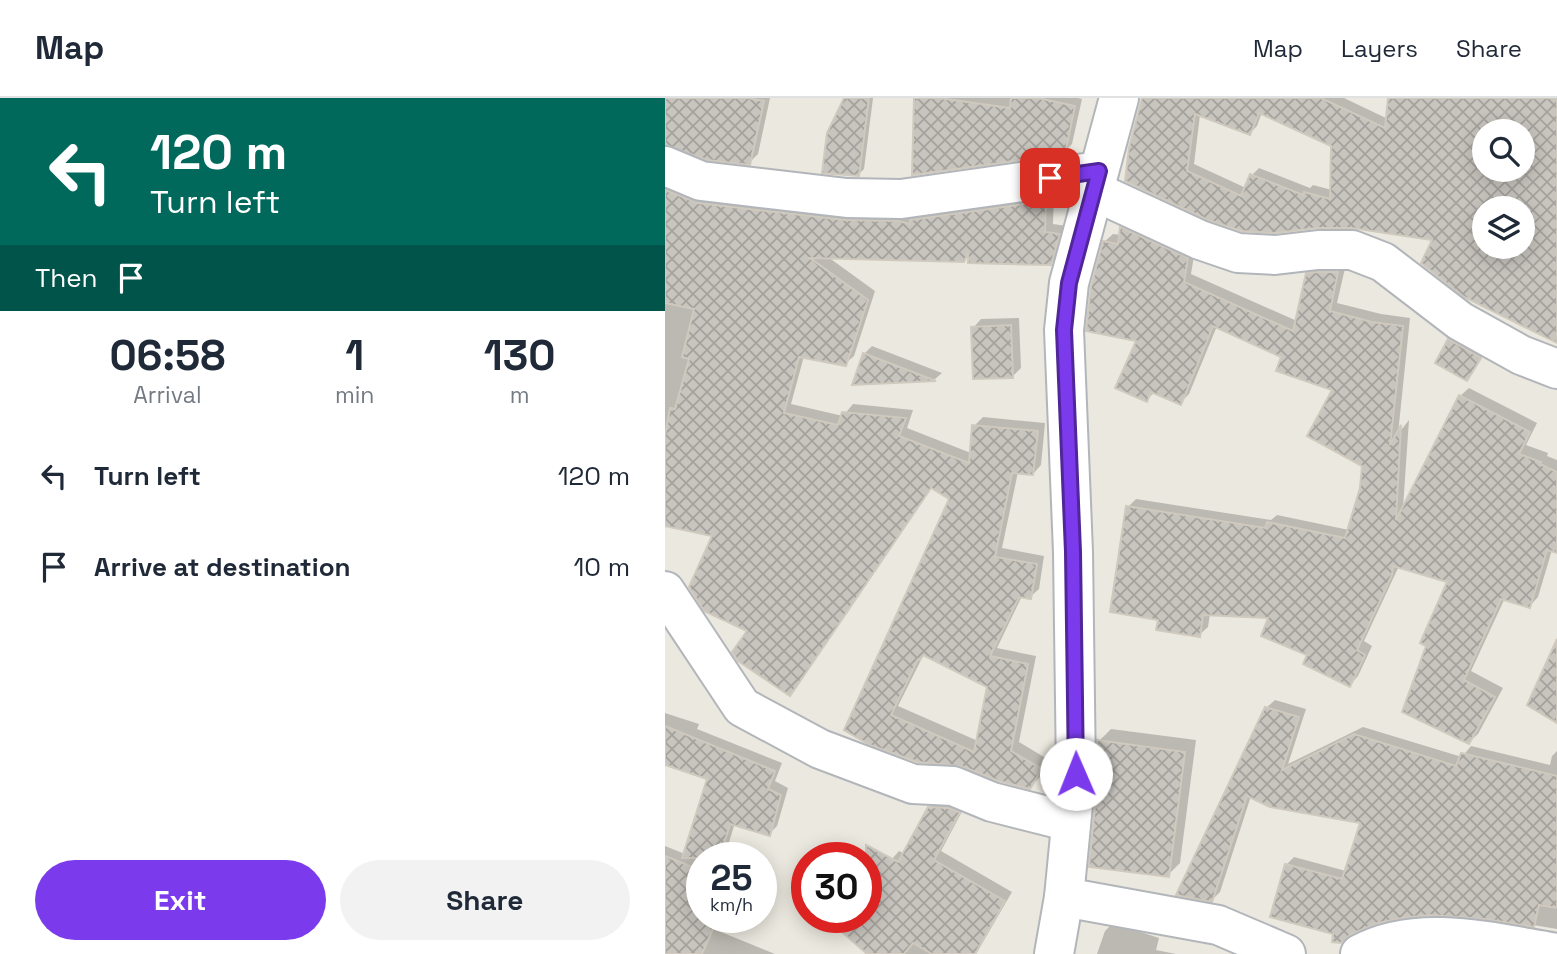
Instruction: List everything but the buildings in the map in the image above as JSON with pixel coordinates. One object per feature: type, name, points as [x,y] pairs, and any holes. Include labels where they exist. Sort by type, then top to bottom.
[{"type":"street","points":[[1054,954],[1064,897],[1076,774],[1074,622],[1064,330],[1069,283],[1119,98]]},
{"type":"street","points":[[665,166],[701,181],[847,198],[901,199],[1096,181],[1200,240],[1238,253],[1275,255],[1318,250],[1352,250],[1383,262],[1460,321],[1521,355],[1557,369]]},
{"type":"street","points":[[665,591],[742,707],[820,749],[913,784],[953,786],[992,802],[1071,822]]},
{"type":"street","points":[[1064,897],[1218,925],[1275,952]]},
{"type":"street","points":[[1360,954],[1374,946],[1419,937],[1467,939],[1557,953]]},
{"type":"route","points":[[1050,178],[1099,171],[1069,283],[1064,330],[1073,552],[1076,774]]}]
